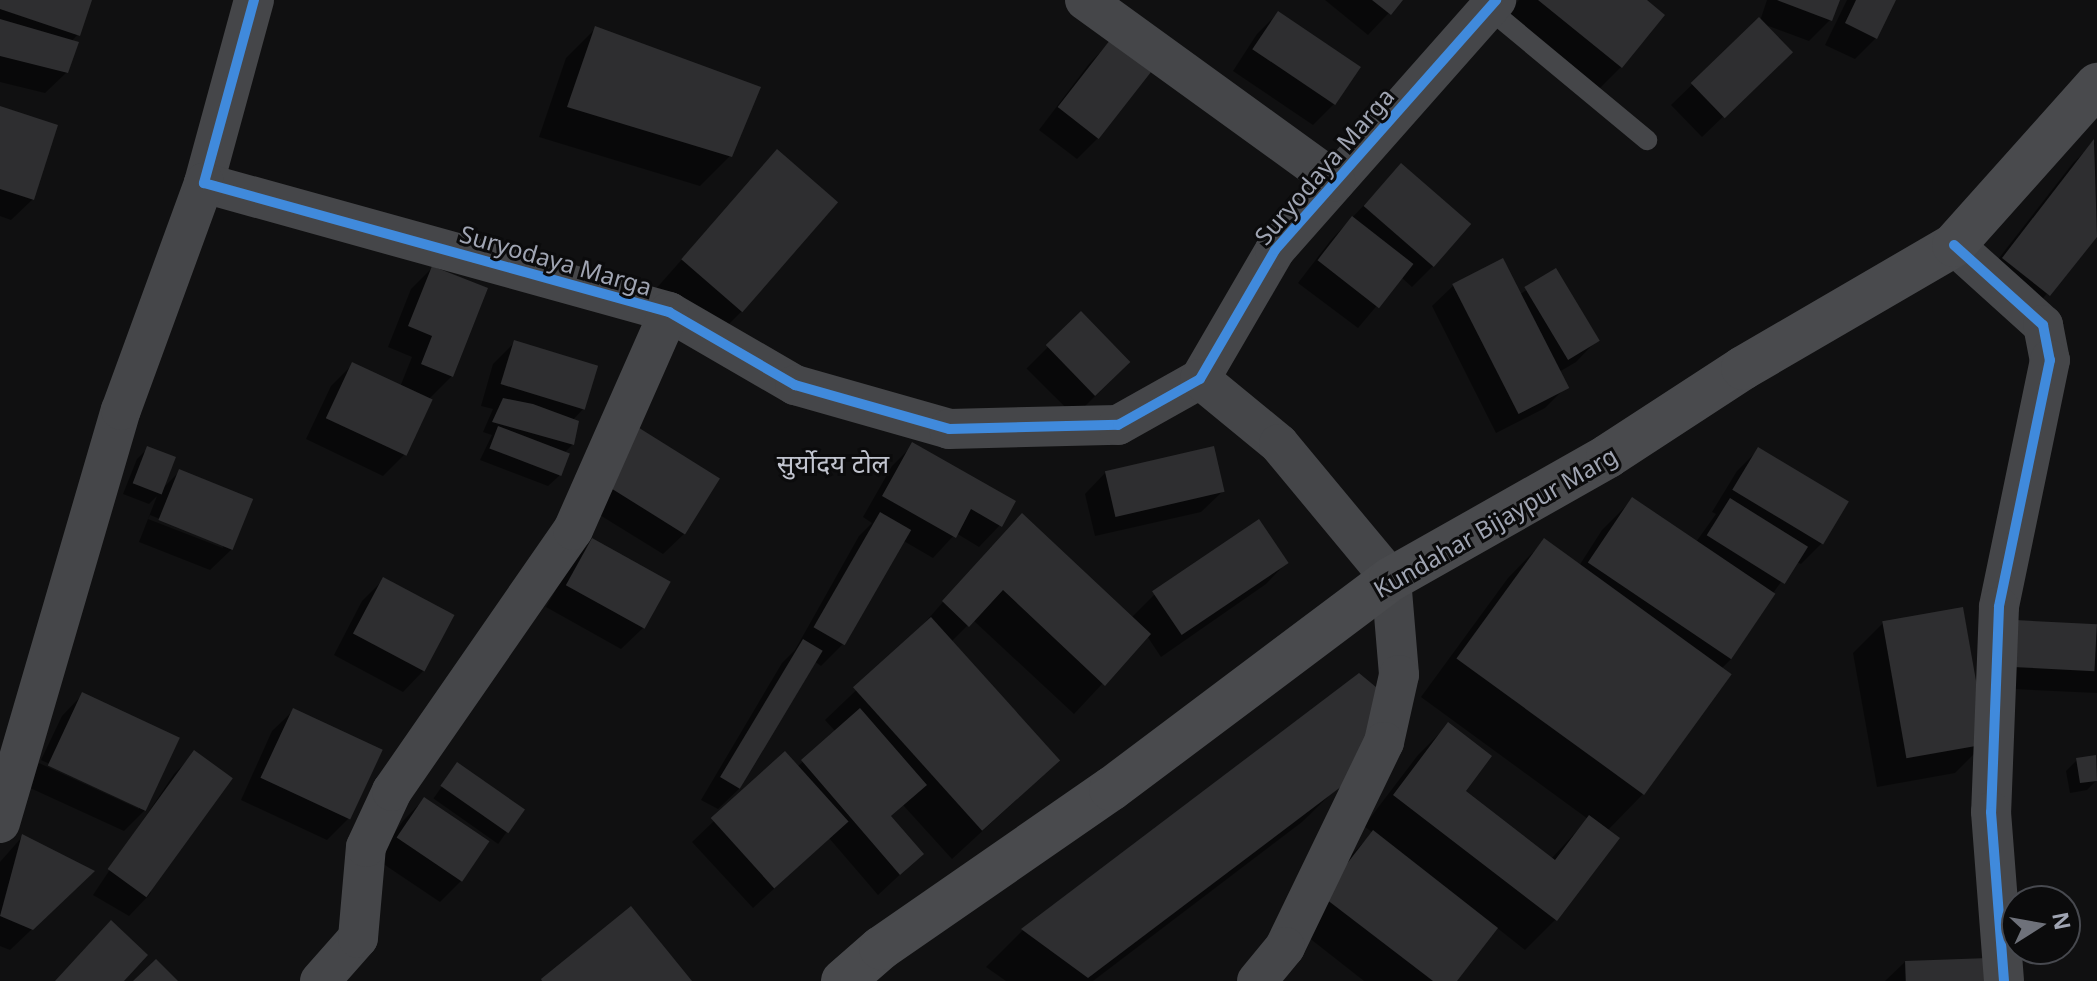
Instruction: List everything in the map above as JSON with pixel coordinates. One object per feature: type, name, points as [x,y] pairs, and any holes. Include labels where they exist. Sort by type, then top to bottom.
[{"type":"main road","name":"Kundahar Bijaypur Marg","points":[[843,981],[881,948],[1111,789],[1391,579],[1608,456],[1743,368],[1954,245],[2097,85]]},
{"type":"street","points":[[0,823],[121,410],[204,183],[254,0]]},
{"type":"street","points":[[1085,0],[1335,181]]},
{"type":"street","name":"Suryodaya Marga","points":[[204,183],[669,312],[795,385],[949,429],[1118,425],[1200,379],[1275,250],[1492,4]]},
{"type":"street","points":[[1954,245],[2043,325],[2050,360],[1999,607],[1991,812],[2004,981]]},
{"type":"street","points":[[320,981],[358,938],[366,847],[392,791],[573,530],[669,312]]},
{"type":"street","points":[[1200,379],[1279,444],[1391,579],[1399,675],[1384,742],[1285,947],[1257,981]]},
{"type":"lane","points":[[1492,4],[1647,140]]},
{"type":"building","points":[[0,0],[92,0],[80,36],[0,9]]},
{"type":"building","points":[[1372,0],[1403,0],[1391,15]]},
{"type":"building","points":[[1538,0],[1647,0],[1665,15],[1622,68]]},
{"type":"building","points":[[1777,0],[1840,0],[1832,21]]},
{"type":"building","points":[[1856,0],[1896,0],[1877,39],[1845,23]]},
{"type":"building","points":[[1278,11],[1361,67],[1335,105],[1252,49]]},
{"type":"building","points":[[1759,17],[1793,52],[1725,118],[1691,83]]},
{"type":"building","points":[[0,19],[79,42],[68,73],[0,56]]},
{"type":"building","points":[[595,26],[761,87],[732,157],[567,107]]},
{"type":"building","points":[[1110,40],[1151,72],[1099,139],[1058,107]]},
{"type":"building","points":[[0,106],[58,125],[34,200],[0,189]]},
{"type":"building","points":[[2094,139],[2097,237],[2050,296],[2002,258]]},
{"type":"building","points":[[777,149],[838,202],[742,312],[681,259]]},
{"type":"building","points":[[1401,163],[1471,224],[1434,267],[1364,206]]},
{"type":"building","points":[[1352,216],[1413,264],[1379,308],[1318,260]]},
{"type":"building","points":[[1503,258],[1569,388],[1518,414],[1452,284]]},
{"type":"building","points":[[432,266],[488,288],[453,377],[421,364],[432,336],[408,326]]},
{"type":"building","points":[[1556,268],[1600,341],[1568,360],[1524,287]]},
{"type":"building","points":[[1081,311],[1130,362],[1095,396],[1046,345]]},
{"type":"building","points":[[514,340],[598,366],[585,410],[501,384]]},
{"type":"building","points":[[352,362],[433,400],[406,456],[326,418]]},
{"type":"building","points":[[503,398],[533,404],[579,421],[574,445],[492,422]]},
{"type":"building","points":[[498,426],[570,454],[561,476],[489,448]]},
{"type":"building","points":[[636,426],[720,478],[685,534],[601,482]]},
{"type":"building","points":[[912,442],[1016,501],[1002,527],[971,509],[956,538],[882,496]]},
{"type":"building","points":[[147,446],[176,457],[162,494],[133,483]]},
{"type":"building","points":[[1214,446],[1225,492],[1115,517],[1105,471]]},
{"type":"building","points":[[1758,447],[1849,502],[1823,544],[1732,490]]},
{"type":"building","points":[[179,469],[253,499],[233,550],[158,520]]},
{"type":"building","points":[[1632,497],[1775,594],[1731,659],[1588,562]]},
{"type":"building","points":[[1730,498],[1808,547],[1785,584],[1707,535]]},
{"type":"building","points":[[880,512],[911,530],[845,645],[814,627]]},
{"type":"building","points":[[1022,513],[1151,634],[1105,686],[1003,590],[969,627],[942,601]]},
{"type":"building","points":[[1259,519],[1289,563],[1182,635],[1152,591]]},
{"type":"building","points":[[592,538],[671,582],[645,629],[566,585]]},
{"type":"building","points":[[1544,538],[1732,674],[1644,795],[1456,659]]},
{"type":"building","points":[[383,577],[455,615],[424,672],[353,634]]},
{"type":"building","points":[[1963,607],[1987,744],[1906,758],[1882,621]]},
{"type":"building","points":[[931,617],[1060,760],[982,831],[853,687]]},
{"type":"building","points":[[2015,620],[2097,624],[2094,671],[2013,667]]},
{"type":"building","points":[[803,639],[823,651],[740,789],[720,777]]},
{"type":"building","points":[[1359,673],[1388,697],[1342,786],[1088,978],[1021,929]]},
{"type":"building","points":[[82,692],[180,738],[146,811],[48,765]]},
{"type":"building","points":[[293,708],[383,750],[350,820],[260,778]]},
{"type":"building","points":[[860,708],[927,785],[891,816],[924,854],[900,875],[801,760]]},
{"type":"building","points":[[1448,722],[1492,756],[1466,791],[1555,860],[1589,815],[1620,838],[1557,921],[1393,795]]},
{"type":"building","points":[[194,750],[233,778],[146,897],[108,869]]},
{"type":"building","points":[[785,751],[849,822],[774,889],[711,818]]},
{"type":"building","points":[[2096,755],[2097,781],[2080,783],[2076,758]]},
{"type":"building","points":[[457,762],[525,810],[508,833],[440,786]]},
{"type":"building","points":[[424,797],[489,841],[462,882],[397,838]]},
{"type":"building","points":[[1373,830],[1498,928],[1457,981],[1433,981],[1322,896]]},
{"type":"building","points":[[22,834],[95,871],[33,930],[0,916]]},
{"type":"building","points":[[631,906],[692,981],[542,981],[541,979]]},
{"type":"building","points":[[111,920],[148,955],[124,981],[55,981]]},
{"type":"building","points":[[1989,958],[1990,981],[1906,981],[1905,961]]},
{"type":"building","points":[[156,959],[178,981],[133,981]]},
{"type":"cycle path","points":[[254,0],[204,183],[669,312],[795,385],[949,429],[1118,425],[1200,379],[1275,250],[1496,0]]},
{"type":"cycle path","points":[[1954,245],[2043,325],[2050,360],[1999,607],[1991,812],[2004,981]]},
{"type":"district","name":"सुर्योदय टोल","points":[[833,464]]}]
